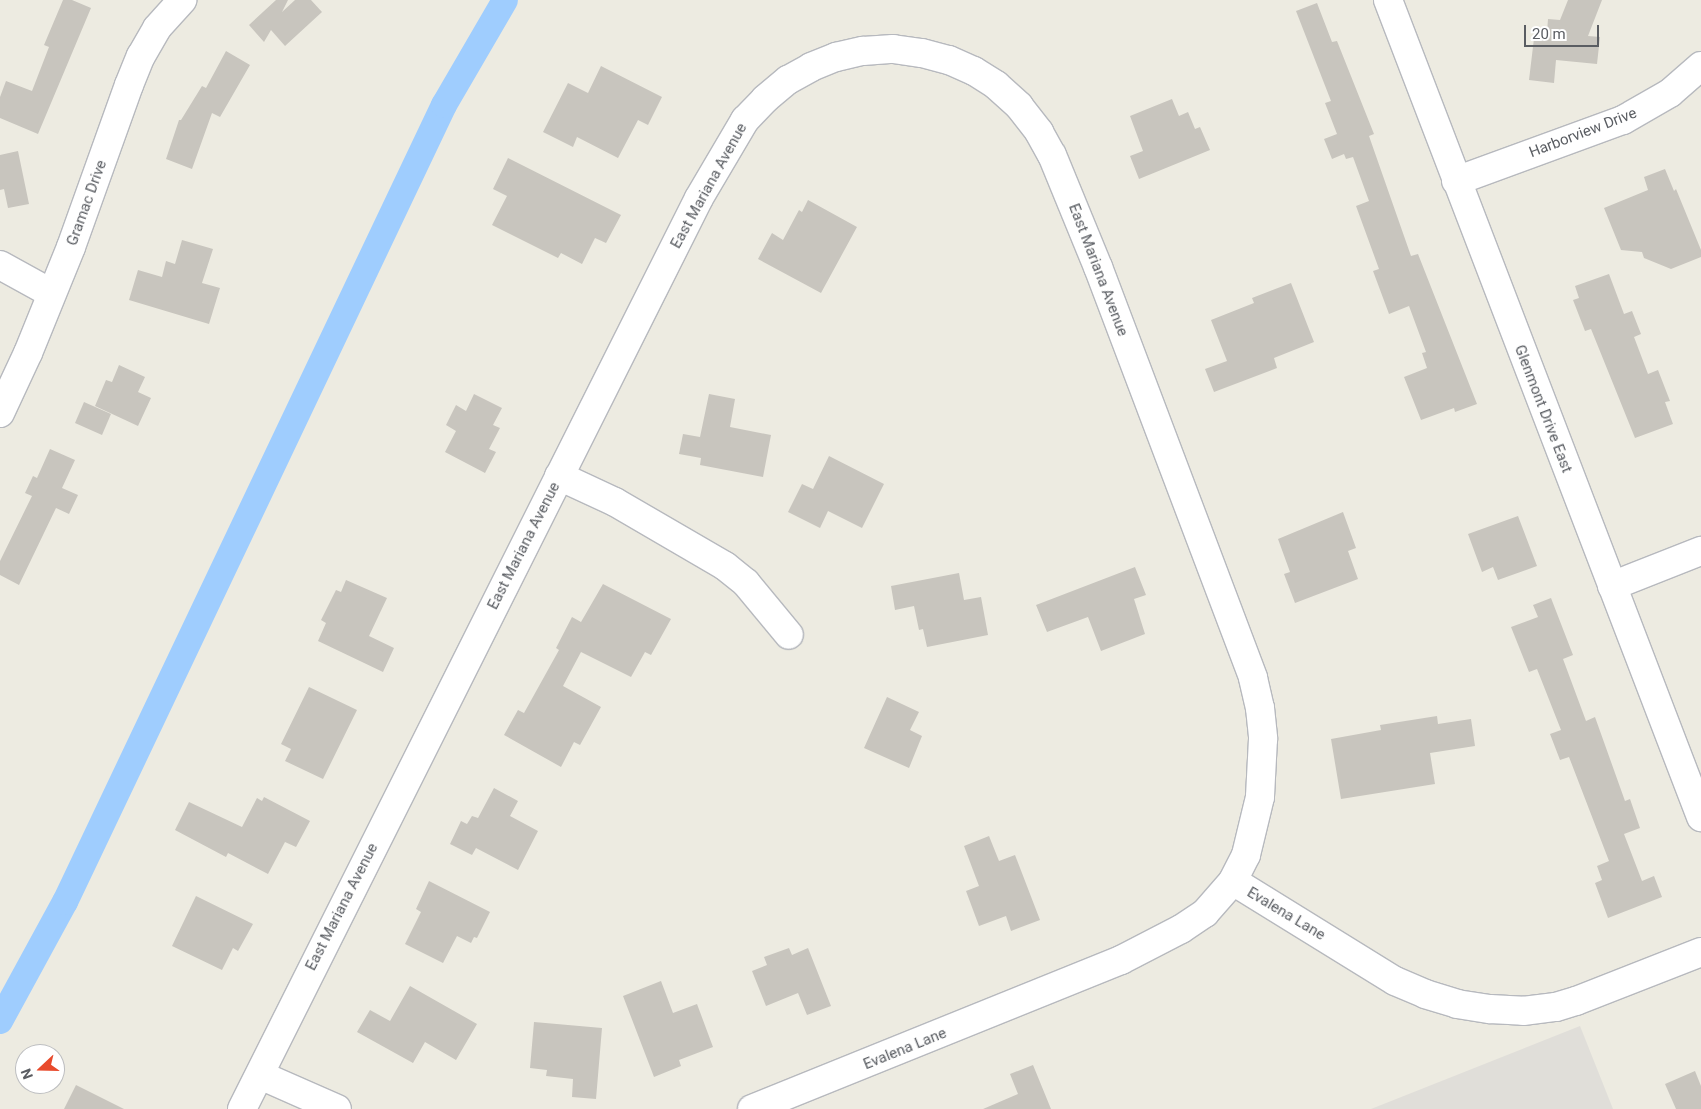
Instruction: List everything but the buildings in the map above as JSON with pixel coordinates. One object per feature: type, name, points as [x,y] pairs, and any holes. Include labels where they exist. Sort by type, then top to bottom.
[{"type":"street","name":"Gramac Drive","points":[[0,413],[28,353],[71,247],[128,86],[157,28],[182,0]]},
{"type":"street","name":"Glenmont Drive East","points":[[1388,0],[1701,816]]},
{"type":"street","name":"East Mariana Avenue","points":[[242,1109],[699,198],[745,120],[765,98],[788,80],[811,67],[836,57],[863,51],[893,49],[922,53],[949,60],[974,71],[1020,106],[1052,154],[1101,276],[1253,678],[1261,716],[1263,769],[1254,826],[1246,855],[1233,881]]},
{"type":"street","name":"Harborview Drive","points":[[1456,181],[1623,120],[1670,93],[1701,66]]},
{"type":"street","points":[[0,265],[51,293]]},
{"type":"street","points":[[560,476],[615,502],[725,566],[746,583],[789,635]]},
{"type":"street","points":[[1612,586],[1701,551]]},
{"type":"street","name":"Evalena Lane","points":[[752,1109],[1121,960],[1181,929],[1205,912],[1233,881],[1395,981],[1457,1004],[1523,1011],[1576,1001],[1701,952]]},
{"type":"street","points":[[260,1075],[337,1109]]},
{"type":"shaded area","points":[[1580,1026],[1613,1109],[1371,1109]]},
{"type":"waterway","points":[[0,1021],[65,902],[444,105],[505,0]]}]
